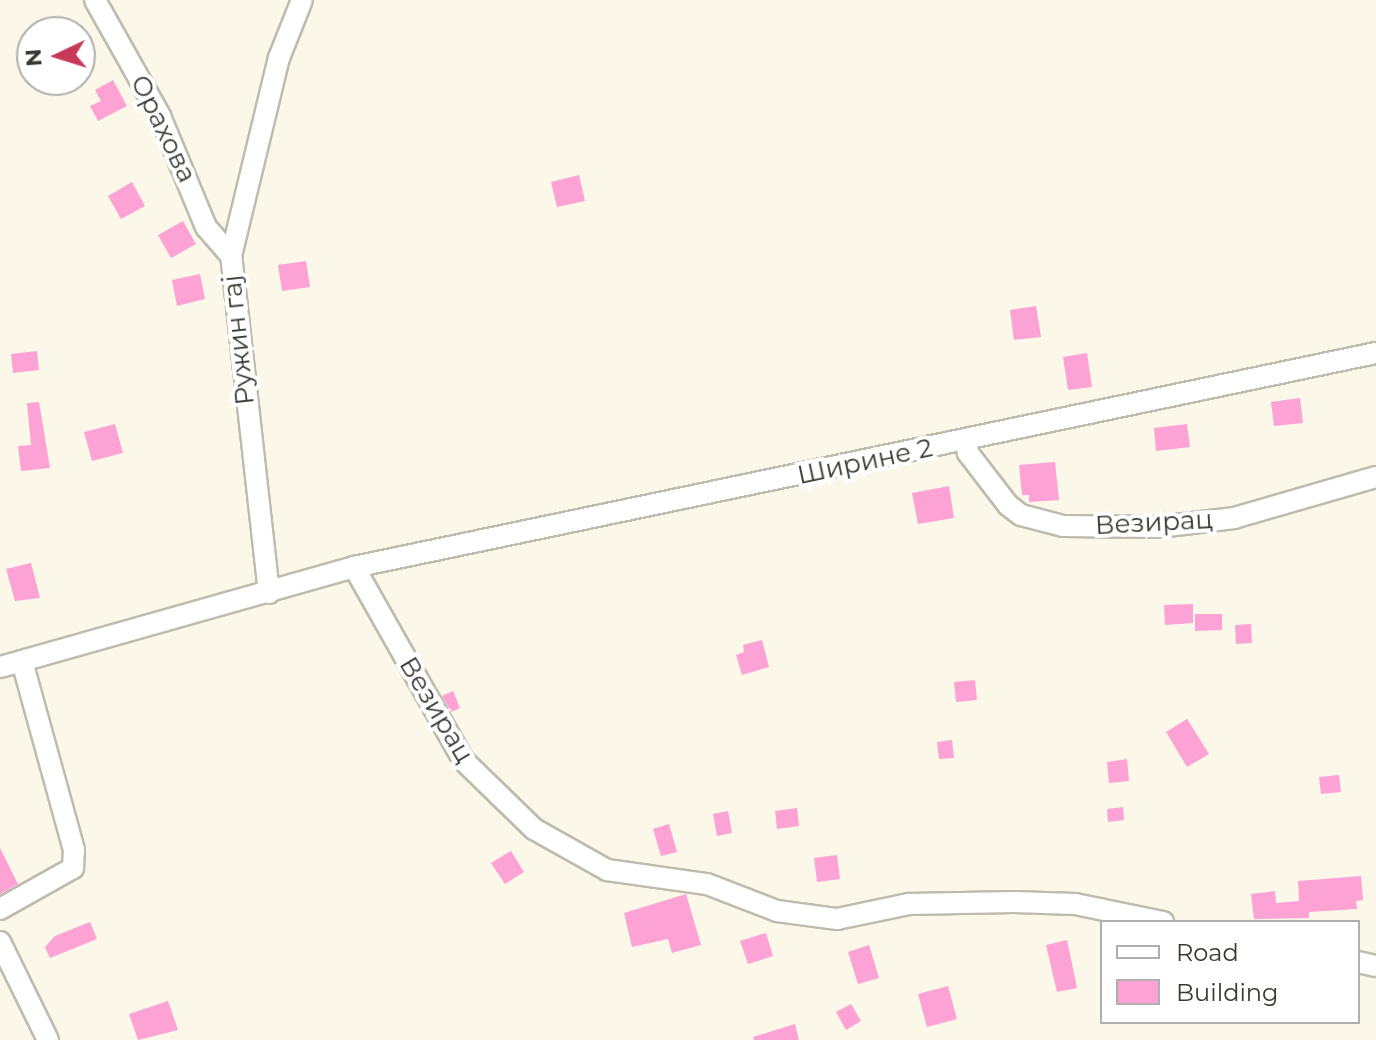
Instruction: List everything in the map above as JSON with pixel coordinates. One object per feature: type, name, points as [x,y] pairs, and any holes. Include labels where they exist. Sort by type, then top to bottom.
[{"type":"street","name":"Орахова","points":[[95,0],[160,116],[206,227],[231,256]]},
{"type":"street","name":"Ружин гај","points":[[269,593],[231,256],[279,58],[302,0]]},
{"type":"street","name":"Ширине 2","points":[[354,567],[1376,353]]},
{"type":"street","name":"Везирац","points":[[966,441],[968,453],[1008,505],[1021,515],[1063,526],[1159,527],[1234,518],[1376,477]]},
{"type":"street","points":[[0,667],[354,567]]},
{"type":"street","name":"Везирац","points":[[354,567],[463,760],[534,829],[607,870],[707,884],[777,911],[837,919],[909,904],[1014,902],[1075,904],[1153,920]]},
{"type":"street","points":[[0,909],[73,868],[74,850],[22,661]]},
{"type":"street","points":[[0,942],[48,1040]]},
{"type":"building","points":[[113,80],[127,106],[98,121],[90,106],[101,101],[96,89]]},
{"type":"building","points":[[579,175],[585,201],[557,207],[551,182]]},
{"type":"building","points":[[132,182],[145,206],[121,219],[108,196]]},
{"type":"building","points":[[183,221],[196,244],[171,258],[158,235]]},
{"type":"building","points":[[306,261],[310,287],[282,291],[278,265]]},
{"type":"building","points":[[200,274],[205,299],[177,306],[172,280]]},
{"type":"building","points":[[1036,306],[1041,337],[1014,340],[1010,310]]},
{"type":"building","points":[[37,351],[39,370],[13,373],[11,354]]},
{"type":"building","points":[[1087,353],[1092,387],[1068,390],[1063,357]]},
{"type":"building","points":[[1300,398],[1303,423],[1274,426],[1271,402]]},
{"type":"building","points":[[39,402],[50,468],[21,471],[18,446],[31,445],[27,403]]},
{"type":"building","points":[[115,424],[123,453],[92,461],[84,432]]},
{"type":"building","points":[[1187,424],[1190,447],[1156,451],[1154,428]]},
{"type":"building","points":[[1055,462],[1059,500],[1029,502],[1029,495],[1022,495],[1019,465]]},
{"type":"building","points":[[949,486],[954,518],[918,524],[912,493]]},
{"type":"building","points":[[31,563],[40,598],[15,601],[6,569]]},
{"type":"building","points":[[1193,604],[1193,623],[1165,625],[1164,605]]},
{"type":"building","points":[[1195,614],[1222,614],[1222,630],[1195,631]]},
{"type":"building","points":[[1251,624],[1252,643],[1236,644],[1235,625]]},
{"type":"building","points":[[762,640],[769,667],[742,675],[736,655],[744,652],[743,645]]},
{"type":"building","points":[[975,680],[977,700],[956,702],[954,682]]},
{"type":"building","points":[[453,691],[460,708],[451,712],[442,696]]},
{"type":"building","points":[[1187,719],[1209,754],[1187,767],[1166,732]]},
{"type":"building","points":[[952,740],[954,758],[939,759],[937,742]]},
{"type":"building","points":[[1127,759],[1129,781],[1109,783],[1107,762]]},
{"type":"building","points":[[1339,775],[1341,792],[1321,794],[1319,777]]},
{"type":"building","points":[[1123,807],[1124,820],[1108,822],[1107,809]]},
{"type":"building","points":[[797,808],[799,826],[777,829],[775,811]]},
{"type":"building","points":[[728,811],[732,833],[717,836],[713,814]]},
{"type":"building","points":[[669,824],[677,852],[661,856],[653,829]]},
{"type":"building","points":[[0,848],[18,884],[0,894]]},
{"type":"building","points":[[511,851],[524,872],[505,884],[491,863]]},
{"type":"building","points":[[837,855],[840,879],[817,882],[814,858]]},
{"type":"building","points":[[1361,876],[1363,900],[1356,901],[1357,909],[1309,912],[1309,918],[1254,919],[1251,894],[1275,891],[1276,903],[1299,901],[1298,881]]},
{"type":"building","points":[[686,894],[701,945],[672,953],[668,939],[632,947],[624,913]]},
{"type":"building","points":[[90,922],[97,939],[50,958],[45,947],[55,936]]},
{"type":"building","points":[[766,933],[773,956],[748,964],[740,941]]},
{"type":"building","points":[[1067,940],[1077,988],[1057,992],[1046,945]]},
{"type":"building","points":[[869,945],[879,978],[858,984],[848,952]]},
{"type":"building","points":[[948,986],[957,1019],[927,1027],[918,994]]},
{"type":"building","points":[[168,1001],[178,1030],[138,1040],[129,1014]]},
{"type":"building","points":[[851,1004],[861,1021],[846,1030],[836,1012]]},
{"type":"building","points":[[795,1024],[799,1040],[754,1040],[753,1037]]}]
